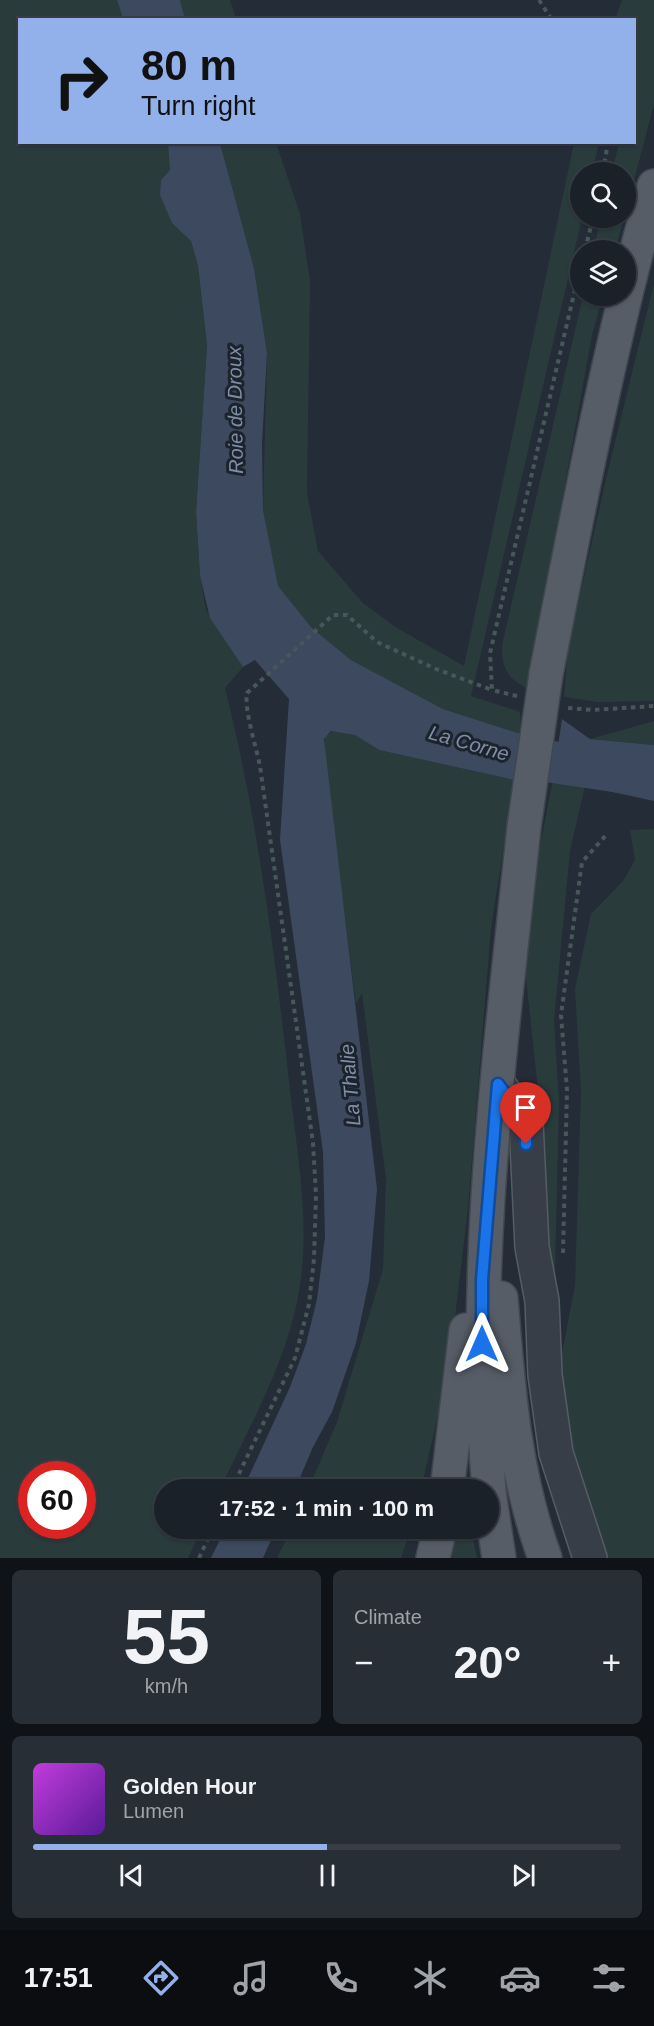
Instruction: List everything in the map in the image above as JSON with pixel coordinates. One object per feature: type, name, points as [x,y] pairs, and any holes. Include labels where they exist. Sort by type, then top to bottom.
[{"type":"main road","points":[[488,1479],[483,1394],[482,1280],[498,1084],[524,827],[546,674],[578,511],[638,244],[654,186]]},
{"type":"main road","points":[[494,1134],[508,1390],[519,1464],[535,1530],[545,1558]]},
{"type":"main road","points":[[448,1479],[463,1345],[470,1310],[482,1280]]},
{"type":"main road","points":[[433,1558],[437,1539]]},
{"type":"main road","points":[[497,1539],[500,1556]]},
{"type":"lane","points":[[498,1084],[526,1122],[532,1247],[542,1301],[545,1375],[555,1442],[590,1558]]},
{"type":"path","points":[[539,0],[551,18]]},
{"type":"path","points":[[605,162],[608,144]]},
{"type":"path","points":[[490,653],[571,306]]},
{"type":"path","points":[[236,1479],[295,1358],[309,1304],[314,1259],[316,1195],[313,1143],[260,766],[252,721],[245,706],[247,693],[333,615],[347,615],[377,642],[436,669],[492,690]]},
{"type":"path","points":[[563,1265],[567,1090],[561,1015],[582,862],[607,834]]},
{"type":"path","points":[[199,1558],[208,1539]]},
{"type":"shaded area","points":[[0,0],[117,0],[123,18],[18,18],[18,144],[168,144],[171,170],[185,233],[191,241],[198,266],[207,348],[196,512],[200,576],[206,610],[243,667],[225,688],[247,787],[272,938],[300,1169],[303,1249],[297,1302],[283,1350],[264,1397],[225,1479],[154,1479],[154,1539],[197,1539],[188,1558],[0,1558]]},
{"type":"shaded area","points":[[180,0],[230,0],[236,18],[185,18]]},
{"type":"shaded area","points":[[622,0],[654,0],[654,104],[636,173],[636,162],[614,162],[619,144],[636,144],[636,18],[615,18]]},
{"type":"shaded area","points":[[220,144],[276,144],[300,214],[310,281],[307,493],[318,551],[363,603],[397,628],[464,666],[570,162],[570,228],[580,228],[577,240],[570,240],[570,270],[471,696],[520,712],[521,734],[443,709],[351,660],[311,627],[277,586],[263,510],[267,353],[254,268]]},
{"type":"shaded area","points":[[574,144],[599,144],[594,162],[570,162]]},
{"type":"shaded area","points":[[598,228],[621,228],[618,240],[596,240]]},
{"type":"shaded area","points":[[654,283],[654,701],[597,702],[564,697],[568,649],[606,479]]},
{"type":"shaded area","points":[[581,306],[600,306],[592,335],[528,689],[515,681],[507,672],[502,645]]},
{"type":"shaded area","points":[[654,721],[654,745],[590,739]]},
{"type":"shaded area","points":[[334,730],[355,735],[379,750],[514,780],[491,928],[468,1208],[449,1367],[423,1479],[313,1479],[337,1422],[383,1269],[386,1179],[362,993],[356,1004],[324,751],[325,737]]},
{"type":"shaded area","points":[[553,779],[585,786],[570,851],[554,1020],[559,1102],[555,1273],[550,1296],[538,1178],[539,1100],[522,940]]},
{"type":"shaded area","points":[[654,829],[654,1558],[603,1558],[576,1466],[560,1364],[575,1285],[581,1091],[575,989],[591,914],[623,881],[635,860],[630,830]]},
{"type":"shaded area","points":[[286,1539],[408,1539],[401,1558],[277,1558]]},
{"type":"shaded area","points":[[449,1539],[473,1539],[477,1558],[444,1558]]},
{"type":"water","points":[[117,0],[180,0],[185,18],[123,18]]},
{"type":"water","points":[[168,144],[220,144],[254,268],[267,353],[262,444],[263,510],[278,586],[311,627],[351,660],[443,709],[521,734],[514,780],[379,750],[355,735],[331,731],[324,739],[377,1189],[369,1281],[356,1343],[332,1412],[299,1479],[248,1479],[290,1387],[306,1344],[317,1299],[325,1237],[323,1152],[280,840],[289,699],[255,660],[243,667],[210,618],[200,576],[196,512],[207,346],[198,266],[191,241],[172,223],[160,195],[161,180],[170,170]]},
{"type":"water","points":[[562,719],[590,739],[654,745],[654,801],[553,779]]},
{"type":"water","points":[[220,1539],[272,1539],[263,1558],[211,1558]]},
{"type":"waterway","name":"La Corne","points":[[492,753],[654,777]]},
{"type":"route","points":[[482,1344],[482,1280],[498,1084],[526,1122],[526,1144]]},
{"type":"water label","name":"Roie de Droux","points":[[235,410]]},
{"type":"water label","name":"La Thalie","points":[[350,1085]]}]
